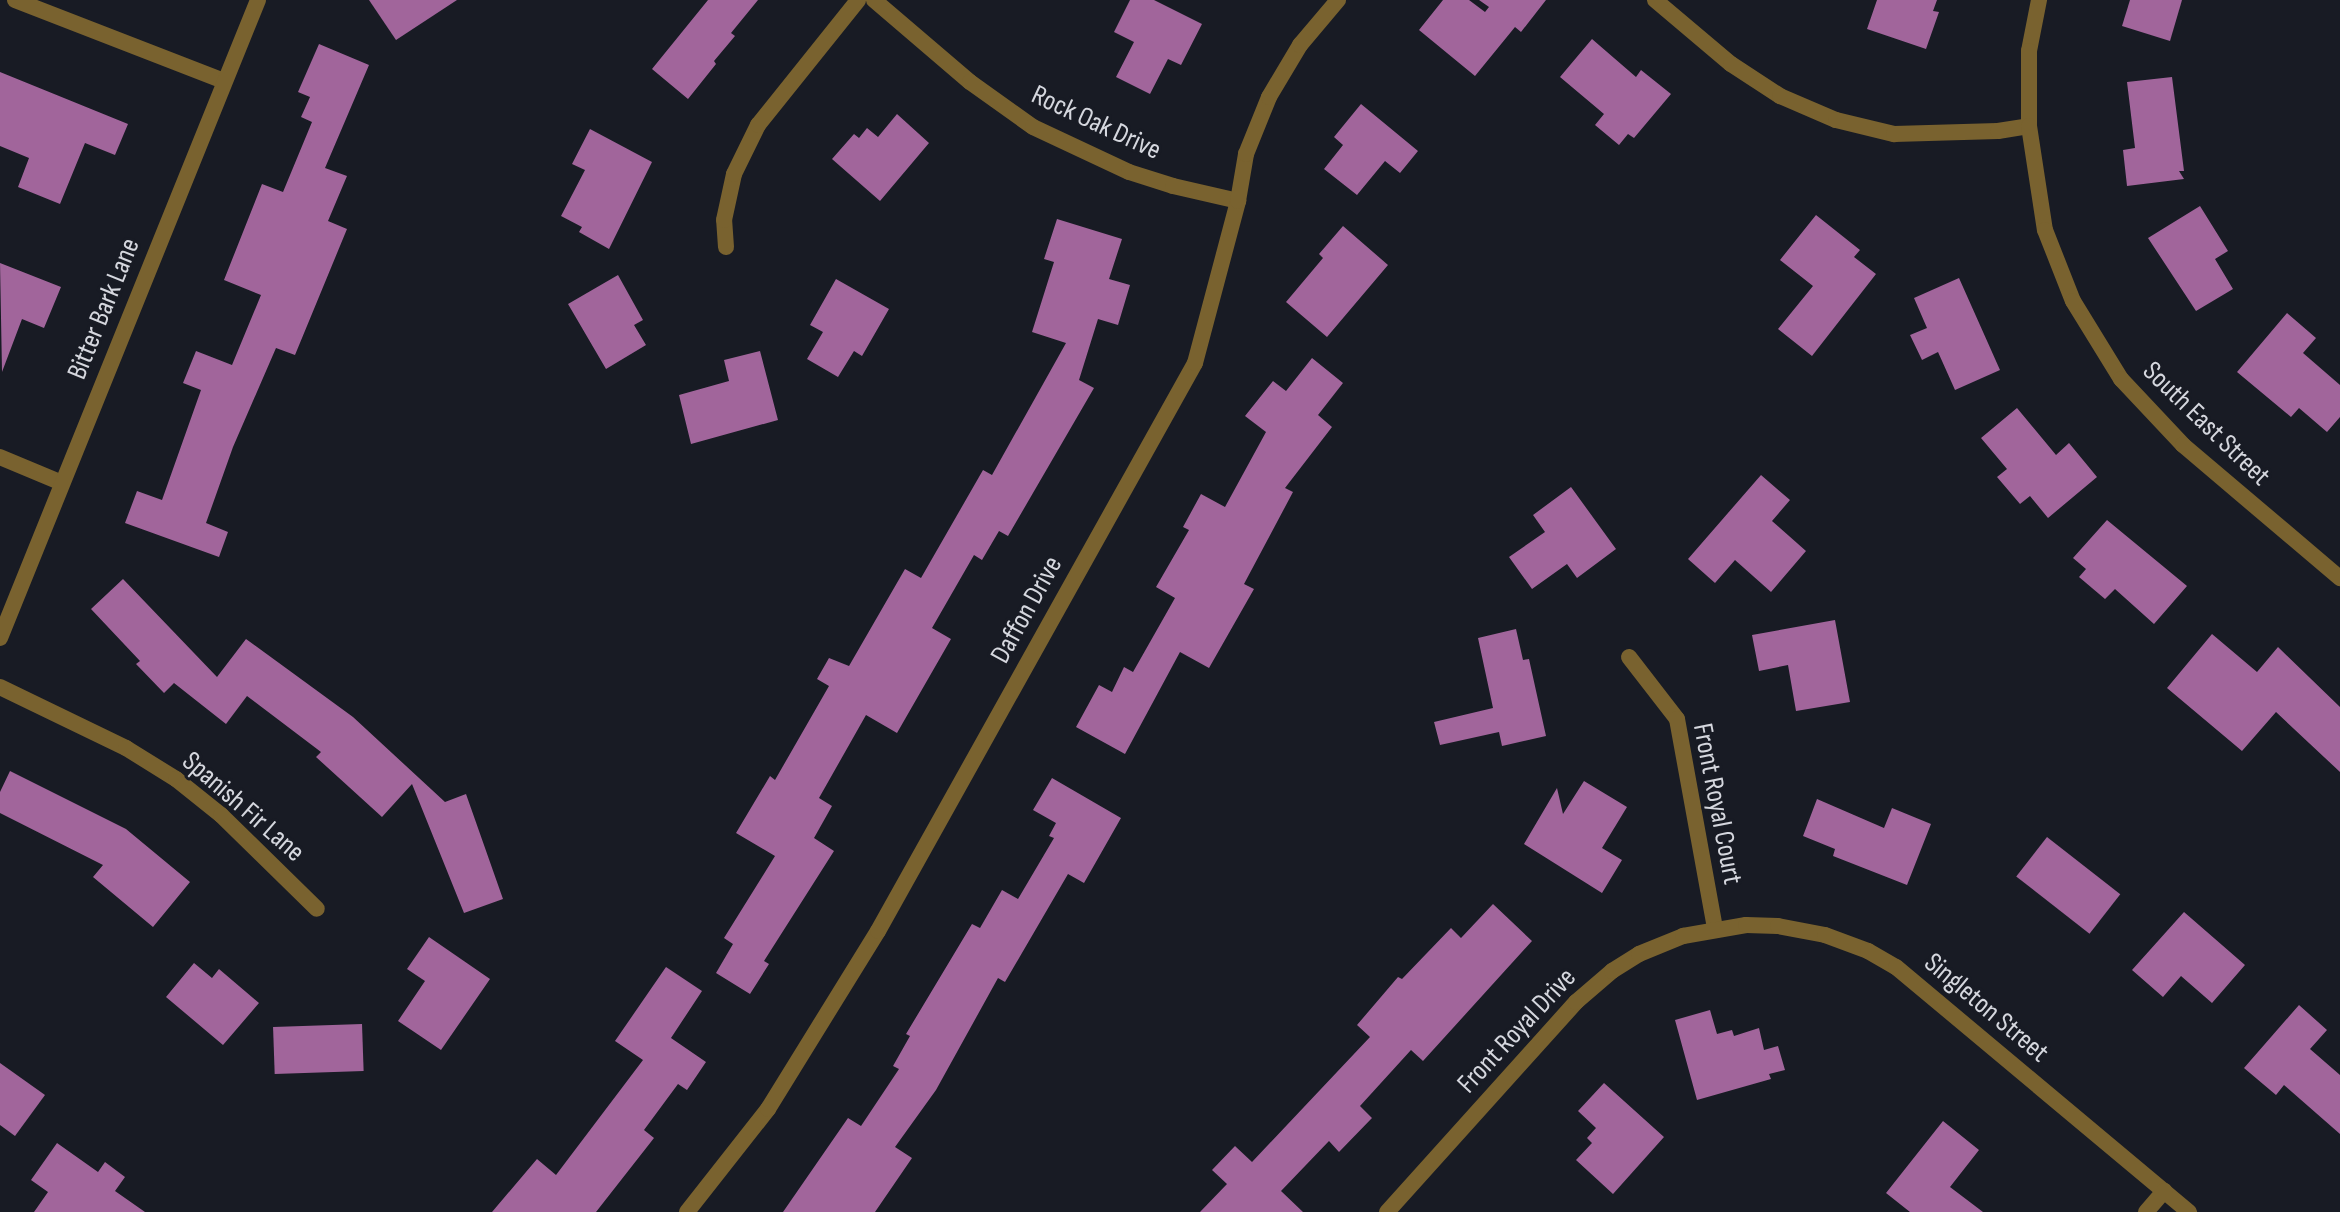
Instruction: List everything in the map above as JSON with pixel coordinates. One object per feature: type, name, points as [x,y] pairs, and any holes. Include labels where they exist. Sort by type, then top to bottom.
[{"type":"street","points":[[15,0],[224,81]]},
{"type":"street","name":"Bitter Bark Lane","points":[[0,638],[258,0]]},
{"type":"street","points":[[726,247],[724,220],[734,174],[758,125],[858,0]]},
{"type":"street","name":"Rock Oak Drive","points":[[874,0],[970,82],[1033,127],[1129,172],[1238,201]]},
{"type":"street","name":"Daffon Drive","points":[[687,1212],[768,1109],[878,931],[1195,363],[1238,201],[1246,154],[1269,97],[1300,45],[1338,0]]},
{"type":"street","points":[[1655,0],[1731,64],[1780,96],[1836,120],[1894,134],[1998,131],[2029,126]]},
{"type":"street","name":"South East Street","points":[[2039,0],[2029,51],[2029,126],[2045,230],[2073,301],[2121,379],[2183,445],[2340,578]]},
{"type":"street","points":[[0,457],[62,483]]},
{"type":"street","name":"Front Royal Court","points":[[1629,657],[1677,719],[1715,929]]},
{"type":"street","name":"Spanish Fir Lane","points":[[0,687],[126,748],[176,779],[221,815],[317,909]]},
{"type":"street","name":"Singleton Street","points":[[1715,929],[1746,925],[1809,931],[1840,939],[1883,959],[1909,977],[2189,1212]]},
{"type":"street","name":"Front Royal Drive","points":[[1387,1212],[1576,1002],[1612,971],[1654,947],[1715,929]]},
{"type":"street","points":[[2146,1212],[2164,1191]]},
{"type":"building","points":[[369,0],[457,0],[396,40]]},
{"type":"building","points":[[708,0],[758,0],[731,33],[735,36],[688,99],[652,69]]},
{"type":"building","points":[[1130,0],[1154,0],[1202,24],[1181,65],[1168,59],[1150,94],[1116,77],[1134,42],[1114,32]]},
{"type":"building","points":[[1443,0],[1469,0],[1485,12],[1489,7],[1479,0],[1546,0],[1521,32],[1515,27],[1475,76],[1419,30]]},
{"type":"building","points":[[1877,0],[1937,0],[1933,11],[1939,12],[1926,49],[1867,29]]},
{"type":"building","points":[[2130,0],[2182,0],[2170,41],[2122,26]]},
{"type":"building","points":[[1592,39],[1636,77],[1641,70],[1671,94],[1634,138],[1628,134],[1619,145],[1595,125],[1604,114],[1560,77]]},
{"type":"building","points":[[319,44],[369,65],[325,168],[347,176],[328,221],[347,229],[295,355],[276,348],[233,447],[206,523],[228,532],[219,557],[125,523],[137,491],[162,500],[201,390],[183,383],[196,351],[232,365],[261,295],[224,280],[262,184],[283,192],[312,122],[301,117],[310,97],[298,92]]},
{"type":"building","points":[[0,72],[128,124],[115,155],[85,143],[60,204],[18,187],[29,158],[0,146]]},
{"type":"building","points":[[2172,77],[2184,171],[2179,171],[2184,179],[2127,186],[2123,150],[2135,148],[2127,82]]},
{"type":"building","points":[[1361,104],[1418,151],[1400,173],[1385,161],[1357,195],[1324,169],[1343,145],[1334,137]]},
{"type":"building","points":[[897,114],[929,143],[880,201],[832,159],[854,134],[859,138],[867,128],[878,137]]},
{"type":"building","points":[[590,129],[652,162],[609,249],[579,232],[582,227],[561,216],[585,170],[572,164]]},
{"type":"building","points":[[2200,206],[2228,251],[2215,259],[2233,289],[2196,311],[2148,238]]},
{"type":"building","points":[[1816,215],[1860,250],[1854,257],[1876,274],[1812,356],[1778,329],[1813,286],[1780,260]]},
{"type":"building","points":[[1057,219],[1122,239],[1109,279],[1130,285],[1118,325],[1098,319],[1079,380],[1094,388],[1008,536],[999,531],[982,560],[974,555],[932,628],[951,639],[897,733],[866,715],[819,798],[832,806],[814,838],[834,851],[764,961],[769,964],[750,994],[716,973],[733,944],[724,938],[775,856],[736,833],[770,776],[775,780],[829,686],[817,679],[829,658],[849,666],[905,569],[921,578],[983,470],[992,475],[1066,343],[1032,332],[1054,262],[1044,259]]},
{"type":"building","points":[[1343,226],[1388,265],[1327,337],[1286,302],[1323,258],[1319,254]]},
{"type":"building","points":[[0,263],[61,287],[44,328],[22,319],[2,372]]},
{"type":"building","points":[[618,275],[643,320],[634,325],[646,345],[606,369],[568,304]]},
{"type":"building","points":[[1959,278],[2000,370],[1955,390],[1938,352],[1922,360],[1910,335],[1927,328],[1914,298]]},
{"type":"building","points":[[836,279],[889,309],[862,356],[854,351],[838,377],[807,359],[823,332],[810,325]]},
{"type":"building","points":[[2287,313],[2316,338],[2303,353],[2340,385],[2340,417],[2327,432],[2299,408],[2291,417],[2237,372]]},
{"type":"building","points":[[760,351],[778,420],[691,444],[679,395],[729,381],[724,360]]},
{"type":"building","points":[[1312,358],[1343,383],[1318,415],[1332,427],[1285,488],[1293,492],[1244,584],[1254,589],[1209,668],[1180,652],[1125,754],[1076,727],[1099,685],[1112,692],[1124,667],[1133,672],[1175,598],[1156,587],[1189,530],[1183,527],[1201,494],[1225,507],[1266,432],[1245,416],[1273,381],[1286,391]]},
{"type":"building","points":[[2017,408],[2056,455],[2069,443],[2097,477],[2048,518],[2030,496],[2020,504],[1997,477],[2007,469],[1981,438]]},
{"type":"building","points":[[1761,475],[1790,500],[1772,521],[1806,551],[1771,592],[1735,560],[1715,583],[1688,559]]},
{"type":"building","points":[[1571,487],[1616,549],[1577,578],[1567,564],[1532,589],[1509,557],[1545,532],[1533,515]]},
{"type":"building","points":[[2107,520],[2187,586],[2154,624],[2115,589],[2105,599],[2079,577],[2086,569],[2073,558]]},
{"type":"building","points":[[123,579],[217,677],[246,639],[353,717],[445,802],[466,794],[503,899],[464,913],[412,784],[382,817],[316,757],[321,752],[247,696],[226,724],[174,683],[164,693],[136,664],[140,661],[91,609]]},
{"type":"building","points":[[1835,620],[1850,702],[1796,711],[1788,665],[1759,671],[1752,635]]},
{"type":"building","points":[[1516,629],[1523,660],[1529,659],[1546,736],[1502,746],[1499,732],[1440,745],[1434,722],[1493,708],[1478,638]]},
{"type":"building","points":[[2212,634],[2257,672],[2278,647],[2340,707],[2340,772],[2276,712],[2242,751],[2167,688]]},
{"type":"building","points":[[10,771],[126,829],[190,882],[153,927],[93,877],[103,865],[0,813],[0,792]]},
{"type":"building","points":[[1052,778],[1121,818],[1084,883],[1068,874],[1005,982],[998,978],[936,1090],[895,1147],[912,1158],[875,1212],[783,1212],[848,1118],[861,1126],[899,1069],[893,1066],[910,1036],[906,1034],[972,924],[980,928],[1002,890],[1018,899],[1054,838],[1049,836],[1056,823],[1033,810]]},
{"type":"building","points":[[1584,781],[1627,807],[1602,848],[1622,860],[1602,893],[1524,844],[1557,788],[1563,814]]},
{"type":"building","points":[[1817,799],[1884,828],[1892,808],[1931,824],[1907,885],[1833,856],[1835,849],[1803,836]]},
{"type":"building","points":[[2047,837],[2120,894],[2090,934],[2016,876]]},
{"type":"building","points":[[1493,904],[1532,941],[1423,1061],[1411,1050],[1360,1106],[1372,1118],[1339,1152],[1329,1141],[1281,1191],[1303,1212],[1200,1212],[1227,1184],[1212,1170],[1235,1146],[1252,1162],[1370,1037],[1357,1025],[1398,977],[1402,979],[1451,928],[1461,938]]},
{"type":"building","points":[[2184,912],[2245,965],[2212,1003],[2181,976],[2163,997],[2132,970]]},
{"type":"building","points":[[429,937],[490,979],[441,1050],[398,1021],[425,981],[407,969]]},
{"type":"building","points":[[194,963],[212,978],[219,969],[259,1003],[223,1045],[166,997]]},
{"type":"building","points":[[666,967],[702,991],[671,1038],[706,1062],[687,1090],[678,1084],[644,1130],[654,1138],[596,1212],[492,1212],[537,1159],[556,1175],[643,1060],[615,1041]]},
{"type":"building","points":[[2299,1005],[2327,1030],[2310,1049],[2340,1075],[2340,1134],[2284,1085],[2276,1095],[2244,1068]]},
{"type":"building","points":[[1710,1010],[1717,1034],[1732,1030],[1734,1036],[1759,1028],[1764,1050],[1778,1046],[1785,1070],[1769,1074],[1771,1079],[1697,1100],[1675,1020]]},
{"type":"building","points":[[362,1024],[364,1071],[275,1074],[273,1027]]},
{"type":"building","points":[[0,1063],[45,1095],[15,1136],[0,1125]]},
{"type":"building","points":[[1604,1083],[1664,1137],[1613,1194],[1576,1160],[1592,1143],[1587,1138],[1596,1128],[1578,1111]]},
{"type":"building","points":[[1943,1121],[1979,1150],[1950,1187],[1983,1212],[1910,1212],[1886,1193]]},
{"type":"building","points":[[57,1143],[98,1172],[105,1162],[125,1177],[115,1191],[145,1212],[34,1212],[48,1192],[31,1180]]}]
